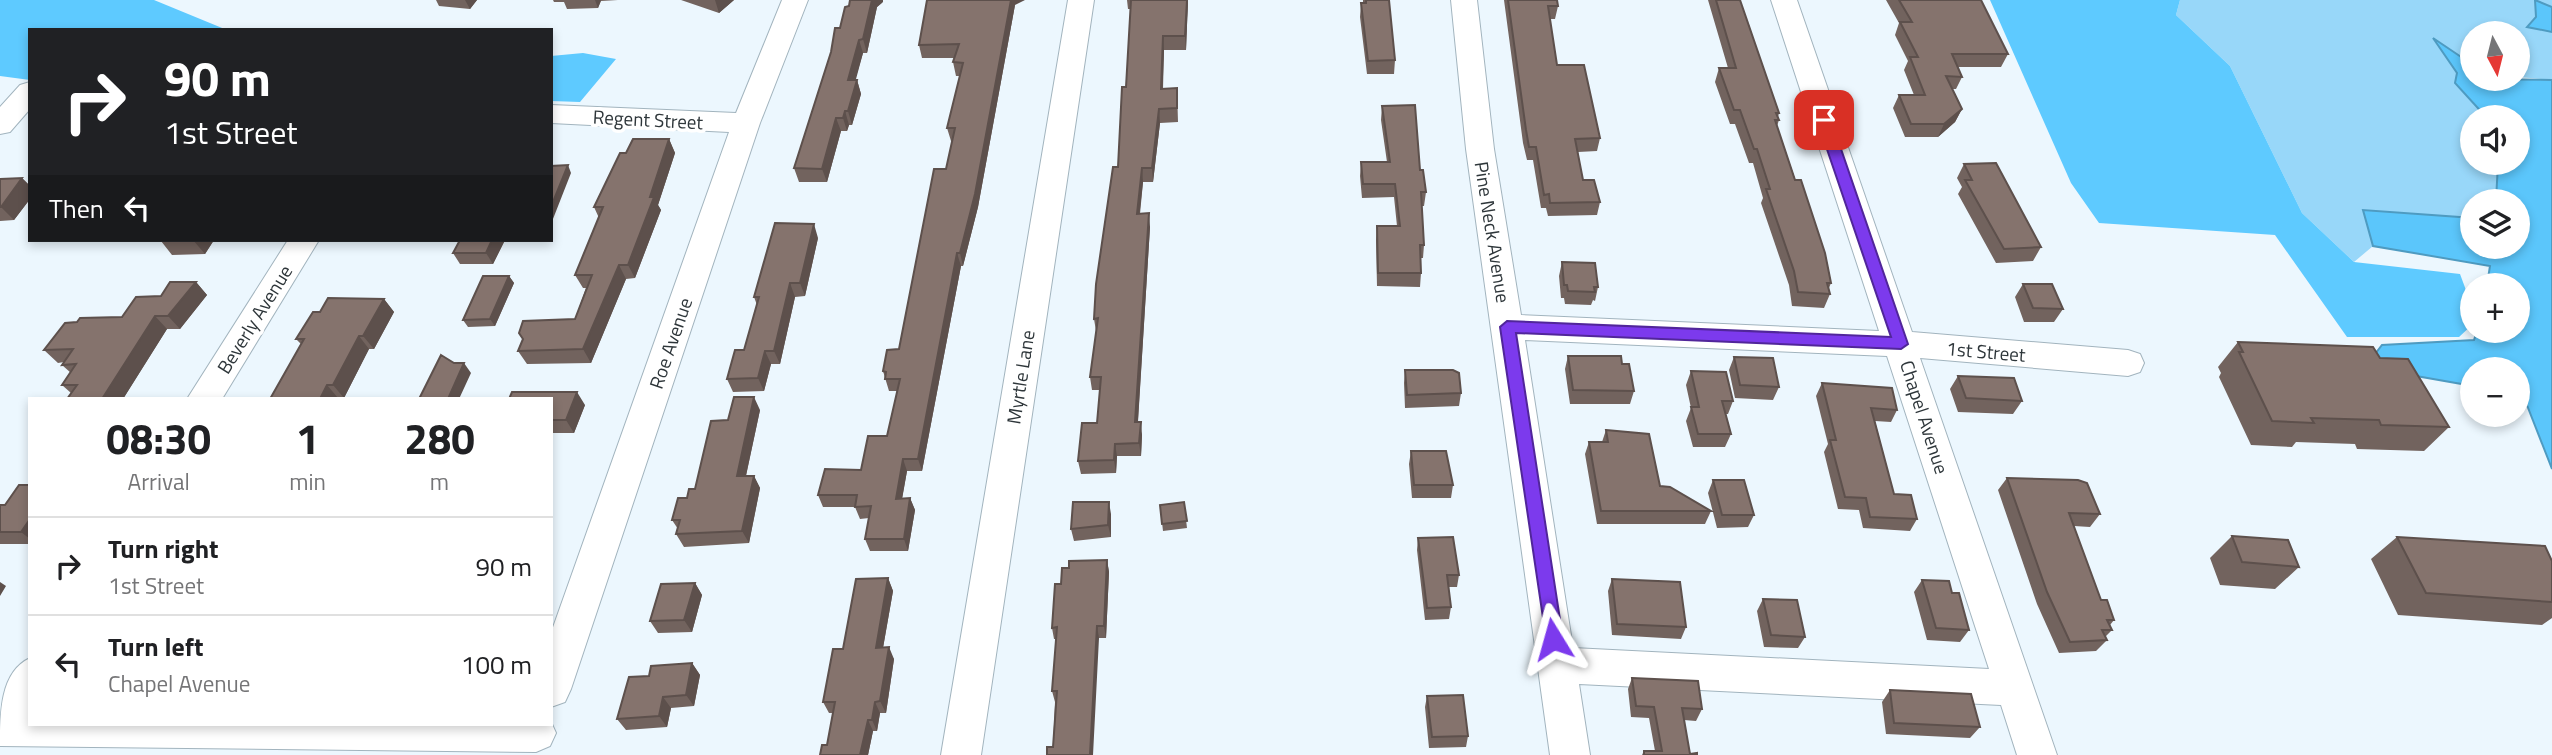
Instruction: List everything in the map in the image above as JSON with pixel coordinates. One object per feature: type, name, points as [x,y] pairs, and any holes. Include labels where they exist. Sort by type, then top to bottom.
[{"type":"street","name":"Roe Avenue","points":[[553,683],[746,123],[796,0]]},
{"type":"street","name":"Myrtle Lane","points":[[961,755],[1081,0]]},
{"type":"street","name":"Pine Neck Avenue","points":[[1464,0],[1480,149],[1570,755]]},
{"type":"street","name":"Chapel Avenue","points":[[1784,0],[2037,755]]},
{"type":"street","points":[[0,125],[28,93]]},
{"type":"street","name":"Regent Street","points":[[553,114],[746,123]]},
{"type":"street","name":"Beverly Avenue","points":[[205,397],[303,242]]},
{"type":"street","name":"1st Street","points":[[1507,327],[1901,344],[2128,363]]},
{"type":"street","points":[[1557,665],[2014,688]]},
{"type":"street","points":[[28,679],[0,726],[534,737]]},
{"type":"shaded area","points":[[0,0],[154,0],[222,28],[28,28],[28,80],[0,76]]},
{"type":"shaded area","points":[[1990,0],[2180,0],[2176,15],[2230,66],[2302,213],[2354,262],[2460,274],[2460,336],[2347,337],[2275,235],[2099,223],[2071,183]]},
{"type":"shaded area","points":[[2180,0],[2552,0],[2552,7],[2535,1],[2536,18],[2530,25],[2530,21],[2460,21],[2460,57],[2434,40],[2458,74],[2455,83],[2460,91],[2475,105],[2460,105],[2460,175],[2497,175],[2497,189],[2460,189],[2460,217],[2363,210],[2373,246],[2354,262],[2302,213],[2230,66],[2176,15]]},
{"type":"shaded area","points":[[2535,0],[2552,7],[2552,32],[2530,28],[2536,17]]},
{"type":"shaded area","points":[[2530,27],[2552,32],[2552,80],[2530,78]]},
{"type":"shaded area","points":[[2433,38],[2460,56],[2460,88],[2455,83],[2457,73]]},
{"type":"shaded area","points":[[583,53],[616,59],[580,102],[553,101],[553,56]]},
{"type":"shaded area","points":[[2530,80],[2552,80],[2552,469],[2530,413],[2530,357],[2460,357],[2460,384],[2365,367],[2382,345],[2460,341],[2460,343],[2530,343],[2530,273],[2489,273],[2490,266],[2373,246],[2363,210],[2460,217],[2460,259],[2530,259],[2530,189],[2497,189],[2497,175],[2530,175],[2530,105],[2475,105],[2462,91],[2530,91]]},
{"type":"building","points":[[850,0],[872,0],[863,39],[859,40],[848,80],[857,80],[848,111],[845,111],[843,118],[836,118],[822,169],[794,168],[831,52],[835,28],[840,28],[845,7],[849,6]]},
{"type":"building","points":[[927,0],[1011,0],[975,194],[960,253],[957,253],[918,459],[903,459],[896,499],[910,498],[904,539],[865,539],[871,506],[855,507],[857,495],[818,495],[825,469],[861,470],[868,436],[887,436],[900,379],[885,379],[886,372],[883,371],[887,350],[899,349],[934,169],[946,169],[955,128],[947,128],[963,63],[953,62],[959,44],[919,45]]},
{"type":"building","points":[[1131,0],[1187,0],[1185,36],[1163,36],[1161,89],[1177,88],[1177,108],[1159,109],[1152,168],[1142,168],[1137,214],[1149,213],[1135,422],[1141,422],[1139,443],[1115,444],[1114,460],[1078,461],[1082,423],[1097,423],[1101,377],[1090,377],[1098,318],[1094,319],[1096,284],[1113,167],[1118,167],[1122,87],[1126,87]]},
{"type":"building","points":[[1366,0],[1389,0],[1395,60],[1368,61],[1361,3],[1366,3]]},
{"type":"building","points":[[1508,0],[1557,0],[1558,6],[1548,6],[1557,65],[1584,65],[1600,138],[1575,139],[1583,180],[1594,180],[1600,202],[1550,203],[1549,194],[1544,195],[1536,147],[1529,147]]},
{"type":"building","points":[[1716,0],[1740,0],[1779,113],[1776,113],[1779,120],[1775,120],[1795,180],[1801,180],[1825,253],[1831,283],[1827,283],[1830,294],[1798,292],[1794,271],[1766,189],[1770,189],[1757,149],[1754,149],[1740,110],[1734,110],[1719,68],[1736,68]]},
{"type":"building","points":[[1899,0],[1981,0],[2008,54],[1952,54],[1962,77],[1946,76],[1962,109],[1944,124],[1911,124],[1899,95],[1925,95],[1910,57],[1918,57],[1900,22],[1912,22]]},
{"type":"building","points":[[1415,105],[1420,170],[1423,170],[1426,192],[1421,192],[1424,245],[1420,245],[1421,273],[1378,273],[1377,226],[1400,226],[1395,184],[1363,184],[1361,162],[1390,162],[1382,106]]},
{"type":"building","points":[[633,139],[669,139],[650,197],[654,197],[628,265],[619,265],[583,349],[518,351],[523,339],[519,333],[523,321],[575,319],[592,275],[575,275],[603,207],[594,207],[620,153],[626,153]]},
{"type":"building","points":[[1996,163],[2041,247],[2004,249],[1965,180],[1972,180],[1964,164]]},
{"type":"building","points":[[568,165],[553,202],[553,166]]},
{"type":"building","points":[[22,178],[1,207],[0,207],[0,179]]},
{"type":"building","points":[[775,223],[814,224],[800,283],[790,283],[774,351],[765,351],[758,378],[727,379],[735,350],[744,350],[759,297],[754,297]]},
{"type":"building","points":[[459,242],[491,242],[486,253],[453,253]]},
{"type":"building","points":[[1562,262],[1595,263],[1598,287],[1594,287],[1595,292],[1568,291],[1567,285],[1564,285]]},
{"type":"building","points":[[483,276],[509,276],[490,319],[463,320]]},
{"type":"building","points":[[170,282],[196,282],[168,316],[155,316],[103,397],[68,397],[77,385],[62,385],[76,364],[62,365],[73,349],[44,350],[65,323],[77,322],[80,318],[122,317],[136,297],[161,296]]},
{"type":"building","points":[[2023,284],[2052,284],[2063,309],[2033,308]]},
{"type":"building","points":[[328,298],[384,299],[363,336],[359,336],[333,385],[327,385],[321,397],[271,397],[304,339],[296,339],[313,312],[320,312]]},
{"type":"building","points":[[2238,342],[2373,347],[2380,358],[2408,359],[2449,427],[2381,425],[2379,420],[2311,418],[2314,423],[2272,421],[2239,352],[2243,352]]},
{"type":"building","points":[[441,355],[454,363],[464,363],[449,397],[420,397]]},
{"type":"building","points":[[1568,356],[1621,356],[1622,364],[1629,364],[1634,391],[1573,390]]},
{"type":"building","points":[[1734,357],[1773,358],[1779,387],[1740,385]]},
{"type":"building","points":[[1405,370],[1453,370],[1459,373],[1461,393],[1407,395]]},
{"type":"building","points":[[1691,371],[1726,372],[1733,401],[1722,401],[1731,434],[1698,434],[1691,407],[1699,407]]},
{"type":"building","points":[[1958,376],[2014,378],[2022,401],[1966,398]]},
{"type":"building","points":[[1822,383],[1892,388],[1897,410],[1871,408],[1894,494],[1911,495],[1917,519],[1870,517],[1866,498],[1845,497],[1830,440],[1836,440]]},
{"type":"building","points":[[512,392],[577,392],[566,420],[553,420],[553,397],[510,397]]},
{"type":"building","points":[[734,397],[754,397],[737,476],[754,476],[742,531],[676,534],[680,520],[672,520],[678,498],[687,498],[689,489],[695,489],[711,421],[728,420]]},
{"type":"building","points":[[1606,430],[1649,434],[1660,486],[1670,487],[1711,511],[1601,511],[1589,442],[1608,442]]},
{"type":"building","points":[[1411,451],[1446,451],[1453,485],[1414,485]]},
{"type":"building","points":[[2007,478],[2078,480],[2087,483],[2100,514],[2069,513],[2101,600],[2107,600],[2114,620],[2107,620],[2112,630],[2102,630],[2107,640],[2070,642],[2047,592]]},
{"type":"building","points":[[1713,480],[1744,480],[1754,515],[1722,515]]},
{"type":"building","points":[[19,485],[28,485],[28,522],[21,532],[0,532],[0,505],[5,505]]},
{"type":"building","points":[[1073,502],[1109,502],[1108,525],[1071,529]]},
{"type":"building","points":[[1184,502],[1187,521],[1162,524],[1160,505]]},
{"type":"building","points":[[2232,536],[2288,540],[2299,567],[2242,562]]},
{"type":"building","points":[[1453,537],[1459,575],[1447,575],[1451,607],[1427,608],[1418,538]]},
{"type":"building","points":[[2397,537],[2545,546],[2552,561],[2552,602],[2426,593]]},
{"type":"building","points":[[1107,560],[1104,626],[1097,626],[1090,755],[1047,755],[1047,747],[1053,747],[1057,691],[1052,691],[1057,627],[1052,628],[1055,584],[1061,584],[1062,568],[1069,568],[1069,561]]},
{"type":"building","points":[[888,578],[876,648],[889,647],[880,701],[875,702],[872,720],[868,720],[860,755],[820,755],[822,745],[827,745],[835,702],[823,702],[833,649],[843,649],[856,579]]},
{"type":"building","points":[[1612,579],[1680,582],[1686,627],[1617,624]]},
{"type":"building","points":[[1922,580],[1949,581],[1952,593],[1959,593],[1969,630],[1936,628]]},
{"type":"building","points":[[695,583],[684,620],[650,621],[661,584]]},
{"type":"building","points":[[1763,599],[1797,600],[1805,637],[1771,635]]},
{"type":"building","points":[[692,663],[686,695],[663,697],[659,716],[617,719],[629,677],[649,676],[651,666]]},
{"type":"building","points":[[1632,678],[1698,681],[1702,709],[1682,708],[1690,754],[1697,755],[1644,755],[1644,751],[1662,751],[1654,707],[1636,706]]},
{"type":"building","points":[[1890,690],[1971,694],[1980,727],[1894,723]]},
{"type":"building","points":[[1463,695],[1468,736],[1432,737],[1427,696]]},
{"type":"route","points":[[1553,639],[1507,327],[1901,344],[1824,120]]}]
